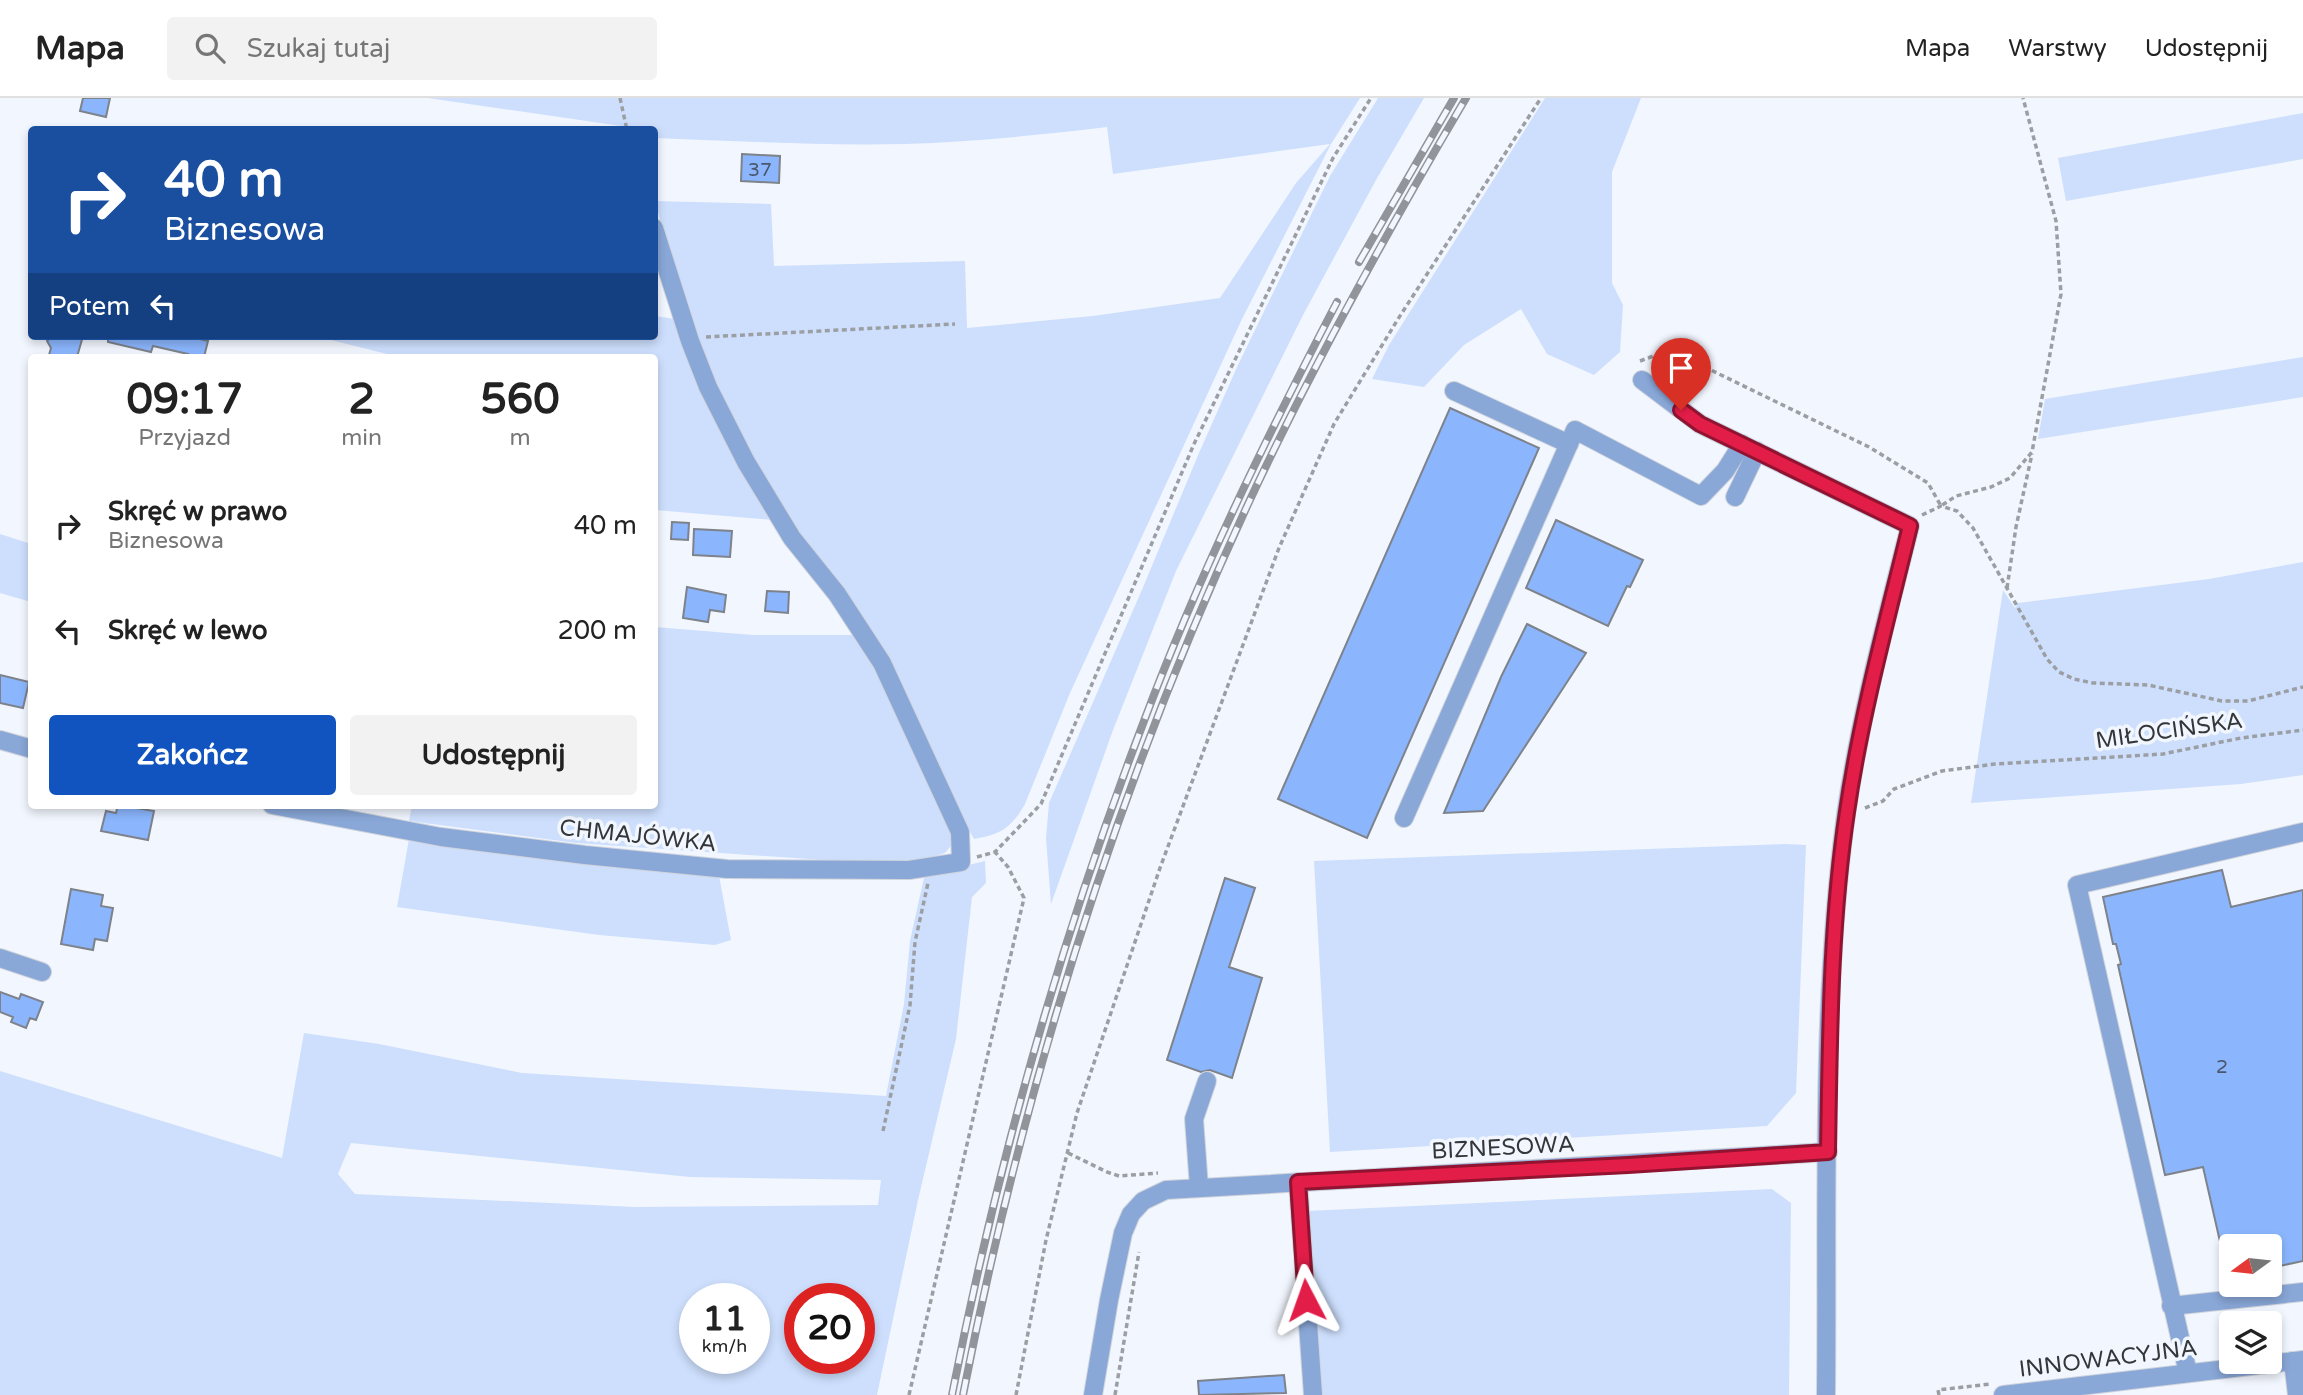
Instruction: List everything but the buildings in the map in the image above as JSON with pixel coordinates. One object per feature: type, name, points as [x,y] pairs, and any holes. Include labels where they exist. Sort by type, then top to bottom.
[{"type":"street","points":[[658,241],[689,338],[708,387],[746,462],[792,538],[837,594],[882,663],[960,832],[961,862]]},
{"type":"street","points":[[1642,380],[1700,424],[1910,526],[1866,705],[1847,813],[1836,902],[1830,990],[1826,1395]]},
{"type":"street","points":[[1454,391],[1569,444]]},
{"type":"street","points":[[1405,818],[1575,429],[1701,496],[1749,448]]},
{"type":"street","points":[[1735,497],[1749,448]]},
{"type":"street","points":[[0,740],[28,748]]},
{"type":"street","name":"CHMAJÓWKA","points":[[293,809],[441,837],[727,869],[909,870],[961,862]]},
{"type":"street","points":[[2188,1373],[2077,885],[2303,832]]},
{"type":"street","points":[[0,958],[42,972]]},
{"type":"street","points":[[1199,1187],[1194,1119],[1206,1081]]},
{"type":"street","name":"BIZNESOWA","points":[[1093,1395],[1123,1233],[1131,1214],[1143,1201],[1166,1190],[1828,1152]]},
{"type":"street","points":[[1298,1182],[1313,1395]]},
{"type":"street","points":[[2171,1306],[2303,1292]]},
{"type":"street","points":[[2297,1395],[2298,1360]]},
{"type":"street","name":"INNOWACYJNA","points":[[2003,1395],[2101,1389],[2188,1373],[2298,1360]]},
{"type":"path","points":[[620,98],[626,126]]},
{"type":"path","points":[[961,862],[995,852],[1041,804],[1194,444],[1333,158],[1371,98]]},
{"type":"path","points":[[1016,1395],[1046,1240],[1077,1113],[1160,868],[1279,548],[1334,424],[1398,319],[1541,98]]},
{"type":"path","points":[[2007,588],[2016,527],[2061,294],[2056,221],[2023,98]]},
{"type":"path","points":[[689,338],[955,324]]},
{"type":"path","points":[[1642,380],[1637,363],[1656,355],[1680,355],[1869,447],[1928,483],[1941,506],[1957,511],[1973,528],[2047,659],[2059,672],[2074,680],[2148,685],[2222,701],[2248,702],[2303,687]]},
{"type":"path","points":[[1910,526],[1929,510],[1956,496],[1991,487],[2010,478],[2032,452]]},
{"type":"path","name":"MIŁOCIŃSKA","points":[[1847,813],[1883,801],[1894,789],[1942,772],[1995,764],[2163,754],[2241,738],[2303,730]]},
{"type":"path","points":[[909,1395],[1024,898],[1008,867],[995,852]]},
{"type":"path","points":[[884,1131],[910,1005],[915,942],[931,867]]},
{"type":"path","points":[[1068,1153],[1107,1172],[1119,1176],[1130,1175]]},
{"type":"shaded area","points":[[428,98],[1360,98],[1331,144],[1241,321],[1070,693],[1025,804],[1005,829],[974,839],[771,492],[709,372],[670,257],[658,212],[658,201],[771,204],[774,266],[965,261],[967,328],[1093,316],[1220,298],[1296,183],[1330,144],[1113,174],[1107,127],[955,142],[811,144],[658,138],[658,126],[621,126]]},
{"type":"shaded area","points":[[1378,98],[1424,98],[1303,315],[1176,571],[1113,730],[1051,904],[1046,838],[1049,803],[1237,367],[1330,176]]},
{"type":"shaded area","points":[[1545,98],[1641,98],[1612,172],[1612,283],[1623,305],[1620,352],[1594,375],[1547,354],[1521,309],[1464,345],[1424,387],[1372,379],[1389,345]]},
{"type":"shaded area","points":[[2303,113],[2303,159],[2066,201],[2058,158]]},
{"type":"shaded area","points":[[658,316],[675,319],[700,392],[774,520],[658,510],[658,354],[387,354],[331,340],[658,340]]},
{"type":"shaded area","points":[[2303,357],[2303,397],[2038,439],[2045,399]]},
{"type":"shaded area","points":[[0,534],[28,543],[28,601],[0,593]]},
{"type":"shaded area","points":[[2303,562],[2303,775],[2241,784],[1971,803],[2003,590],[2015,608],[2018,603],[2209,579]]},
{"type":"shaded area","points":[[658,627],[753,635],[855,635],[884,684],[955,841],[945,853],[912,863],[824,860],[576,843],[409,821],[411,809],[658,809]]},
{"type":"shaded area","points":[[409,839],[719,876],[731,940],[715,945],[599,935],[397,907]]},
{"type":"shaded area","points":[[1806,845],[1796,1093],[1767,1126],[1330,1152],[1314,861]]},
{"type":"shaded area","points":[[985,861],[986,883],[972,897],[956,1039],[918,1200],[877,1395],[0,1395],[0,1071],[282,1158],[304,1033],[379,1044],[522,1073],[886,1096],[904,1004],[910,941],[924,878]],"holes":[[[351,1143],[690,1177],[881,1180],[878,1205],[635,1207],[355,1194],[338,1174]]]},
{"type":"shaded area","points":[[1772,1189],[1791,1203],[1789,1395],[1320,1395],[1307,1211]]},
{"type":"railway","points":[[1359,262],[1454,98]]},
{"type":"railway","points":[[963,1395],[1015,1162],[1047,1047],[1081,932],[1161,707],[1207,596],[1280,437],[1356,290],[1466,98]]},
{"type":"railway","points":[[952,1395],[1010,1138],[1058,970],[1113,803],[1165,667],[1210,561],[1284,405],[1337,302]]},
{"type":"route","points":[[1306,1300],[1298,1182],[1828,1152],[1830,990],[1836,902],[1847,813],[1866,705],[1910,526],[1700,424],[1681,410]]}]
